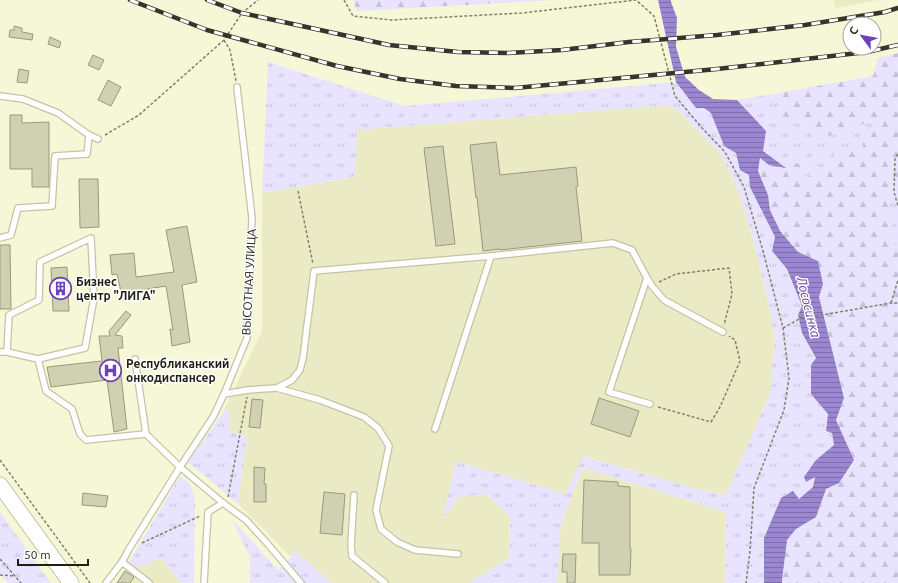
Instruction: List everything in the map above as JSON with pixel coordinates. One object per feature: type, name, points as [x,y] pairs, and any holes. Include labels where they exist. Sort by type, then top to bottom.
[{"type":"main road","points":[[0,486],[71,583]]},
{"type":"lane","name":"ВЫСОТНАЯ УЛИЦА","points":[[106,583],[122,562],[213,416],[224,394],[247,338],[252,218],[238,87]]},
{"type":"lane","points":[[0,96],[23,99],[58,113],[89,135],[98,139]]},
{"type":"lane","points":[[0,238],[11,235],[18,208],[52,206],[55,156],[87,154],[89,135]]},
{"type":"lane","points":[[0,352],[7,352],[38,359],[85,348],[94,298],[91,238],[40,262],[39,300],[9,316],[7,352]]},
{"type":"lane","points":[[277,388],[292,380],[300,370],[303,358],[314,271],[491,256],[613,243],[632,250],[652,286],[664,300],[723,332]]},
{"type":"lane","points":[[435,429],[491,256]]},
{"type":"lane","points":[[647,278],[609,392],[650,404]]},
{"type":"lane","points":[[38,359],[46,391],[72,408],[80,434],[86,440],[146,434]]},
{"type":"lane","points":[[135,359],[146,434],[180,467],[246,520],[301,583]]},
{"type":"lane","points":[[224,394],[248,390],[277,388],[320,400],[364,417],[378,428],[389,446],[376,510],[381,529],[397,542],[415,550],[458,554]]},
{"type":"lane","points":[[354,495],[351,545],[352,556],[385,583]]},
{"type":"lane","points":[[204,583],[208,512],[223,503]]},
{"type":"lane","points":[[122,562],[149,583]]},
{"type":"path","points":[[98,139],[139,115],[224,40],[242,13],[258,0]]},
{"type":"path","points":[[344,0],[353,16],[391,20],[522,13],[636,0],[654,16],[675,96],[725,152],[744,187],[763,251],[783,328],[789,378],[788,385],[784,410],[754,488],[750,552],[746,583]]},
{"type":"path","points":[[224,40],[230,50],[238,87]]},
{"type":"path","points":[[898,154],[895,158],[894,192],[898,206]]},
{"type":"path","points":[[298,191],[314,271]]},
{"type":"path","points":[[650,404],[711,422],[720,407],[740,361],[735,340],[723,332],[732,294],[729,268],[676,274],[652,286]]},
{"type":"path","points":[[891,303],[898,280]]},
{"type":"path","points":[[783,328],[799,319],[898,303]]},
{"type":"path","points":[[223,503],[228,498],[248,390]]},
{"type":"path","points":[[0,460],[90,583]]},
{"type":"path","points":[[129,549],[208,512]]},
{"type":"path","points":[[0,559],[21,583]]},
{"type":"path","points":[[0,575],[15,576]]},
{"type":"shaded area","points":[[834,0],[879,0],[835,8]]},
{"type":"shaded area","points":[[668,105],[677,110],[720,153],[739,191],[770,310],[775,340],[771,372],[771,391],[726,495],[697,489],[584,456],[566,494],[456,461],[444,517],[459,497],[486,494],[510,516],[509,558],[469,583],[332,583],[294,550],[291,557],[238,504],[247,436],[230,432],[230,409],[223,412],[262,331],[262,193],[355,177],[357,130]]},
{"type":"shaded area","points":[[583,468],[726,512],[725,583],[557,583],[561,524]]},
{"type":"shaded area","points":[[161,558],[181,583],[116,583],[129,562],[136,568]]},
{"type":"green space","points":[[353,0],[554,0],[357,11]]},
{"type":"green space","points":[[898,53],[898,189],[888,199],[894,245],[898,247],[898,583],[782,583],[787,540],[796,529],[816,517],[826,489],[839,483],[854,460],[836,420],[844,397],[819,297],[823,284],[818,261],[798,252],[780,231],[770,210],[768,195],[758,171],[761,158],[785,168],[794,163],[808,166],[804,179],[829,164],[836,154],[862,150],[864,137],[880,117],[869,119],[853,132],[813,138],[805,124],[781,115],[772,94],[873,76],[878,58]]},
{"type":"green space","points":[[268,62],[405,106],[676,82],[696,108],[704,108],[711,113],[724,146],[736,153],[740,170],[749,175],[750,187],[775,237],[772,251],[787,269],[802,306],[798,315],[802,333],[816,358],[811,394],[828,413],[826,431],[832,433],[834,445],[816,460],[813,487],[799,499],[793,492],[781,498],[764,538],[764,583],[725,583],[726,512],[583,468],[561,524],[557,583],[469,583],[509,558],[510,516],[486,494],[459,497],[443,519],[456,461],[566,494],[583,456],[697,489],[726,495],[771,391],[771,372],[775,340],[770,310],[739,191],[720,153],[677,110],[668,105],[357,130],[355,177],[262,193]]},
{"type":"green space","points":[[772,94],[781,115],[805,124],[853,132],[869,119],[881,117],[864,137],[862,150],[836,154],[829,164],[803,179],[808,166],[786,168],[763,151],[737,100]]},
{"type":"green space","points":[[898,189],[898,247],[894,245],[888,199]]},
{"type":"green space","points":[[230,408],[230,432],[247,436],[238,504],[188,462],[223,412]]},
{"type":"green space","points":[[180,476],[189,483],[195,498],[194,583],[181,583],[161,558],[136,568],[129,562]]},
{"type":"green space","points":[[0,512],[51,583],[8,583],[0,574]]},
{"type":"green space","points":[[231,518],[278,570],[291,557],[294,550],[332,583],[250,583],[250,557]]},
{"type":"water","name":"Лососинка","points":[[658,0],[671,0],[677,18],[676,47],[685,77],[699,90],[713,99],[737,100],[766,131],[763,151],[786,168],[769,165],[760,158],[758,171],[768,195],[770,210],[780,231],[798,252],[818,261],[823,284],[819,297],[844,398],[836,420],[854,460],[839,483],[826,489],[816,517],[796,529],[787,540],[782,583],[764,583],[764,538],[781,498],[793,491],[799,499],[813,487],[815,477],[806,482],[804,477],[816,460],[834,445],[832,433],[826,431],[828,414],[811,394],[811,365],[816,358],[802,333],[798,315],[802,306],[787,269],[772,251],[775,237],[750,187],[749,175],[740,170],[736,153],[724,146],[711,113],[704,108],[696,108],[676,82]]},
{"type":"building","points":[[14,26],[22,28],[22,32],[33,34],[32,40],[9,37],[10,30],[14,30]]},
{"type":"building","points":[[50,37],[61,42],[59,48],[48,44]]},
{"type":"building","points":[[93,55],[104,60],[99,70],[88,65]]},
{"type":"building","points":[[19,69],[29,71],[27,83],[17,82]]},
{"type":"building","points":[[108,80],[121,87],[111,106],[98,100]]},
{"type":"building","points":[[10,115],[22,115],[22,123],[49,122],[49,187],[32,187],[32,169],[10,169]]},
{"type":"building","points":[[496,142],[500,175],[576,167],[578,186],[576,187],[582,241],[483,251],[470,145]]},
{"type":"building","points":[[443,146],[455,244],[436,246],[424,148]]},
{"type":"building","points":[[79,179],[98,179],[99,227],[80,228]]},
{"type":"building","points":[[187,226],[197,282],[182,285],[190,342],[172,346],[170,329],[173,330],[166,286],[147,289],[148,291],[121,292],[117,274],[112,275],[110,255],[134,253],[136,277],[174,272],[166,230]]},
{"type":"building","points":[[0,245],[10,245],[11,309],[0,309]]},
{"type":"building","name":"Бизнес центр \"ЛИГА\"","points":[[67,267],[69,311],[53,311],[51,268]]},
{"type":"building","points":[[126,311],[131,315],[115,335],[122,336],[123,348],[118,348],[127,429],[114,432],[107,380],[51,387],[47,367],[102,361],[99,336],[110,336],[109,331]]},
{"type":"building","points":[[599,398],[639,411],[630,437],[591,424]]},
{"type":"building","points":[[252,399],[263,400],[260,428],[249,427]]},
{"type":"building","points":[[254,467],[265,468],[264,484],[266,484],[266,502],[254,502]]},
{"type":"building","points":[[584,480],[618,482],[618,486],[630,487],[630,575],[599,575],[599,543],[582,543]]},
{"type":"building","points":[[324,492],[345,494],[342,535],[320,533]]},
{"type":"building","points":[[83,493],[108,496],[106,507],[82,505]]},
{"type":"building","points":[[563,554],[576,554],[575,583],[567,583],[567,572],[562,572]]},
{"type":"building","points":[[125,571],[134,577],[130,583],[117,583]]},
{"type":"railway","points":[[130,0],[207,30],[337,66],[400,79],[456,86],[515,88],[717,69],[867,52],[898,45]]},
{"type":"railway","points":[[207,0],[242,13],[389,45],[458,52],[508,53],[562,50],[805,25],[885,12],[898,8]]},
{"type":"place","name":"Бизнес центр \"ЛИГА\"","points":[[60,289]]},
{"type":"place","name":"Республиканский онкодиспансер","points":[[111,371]]}]
